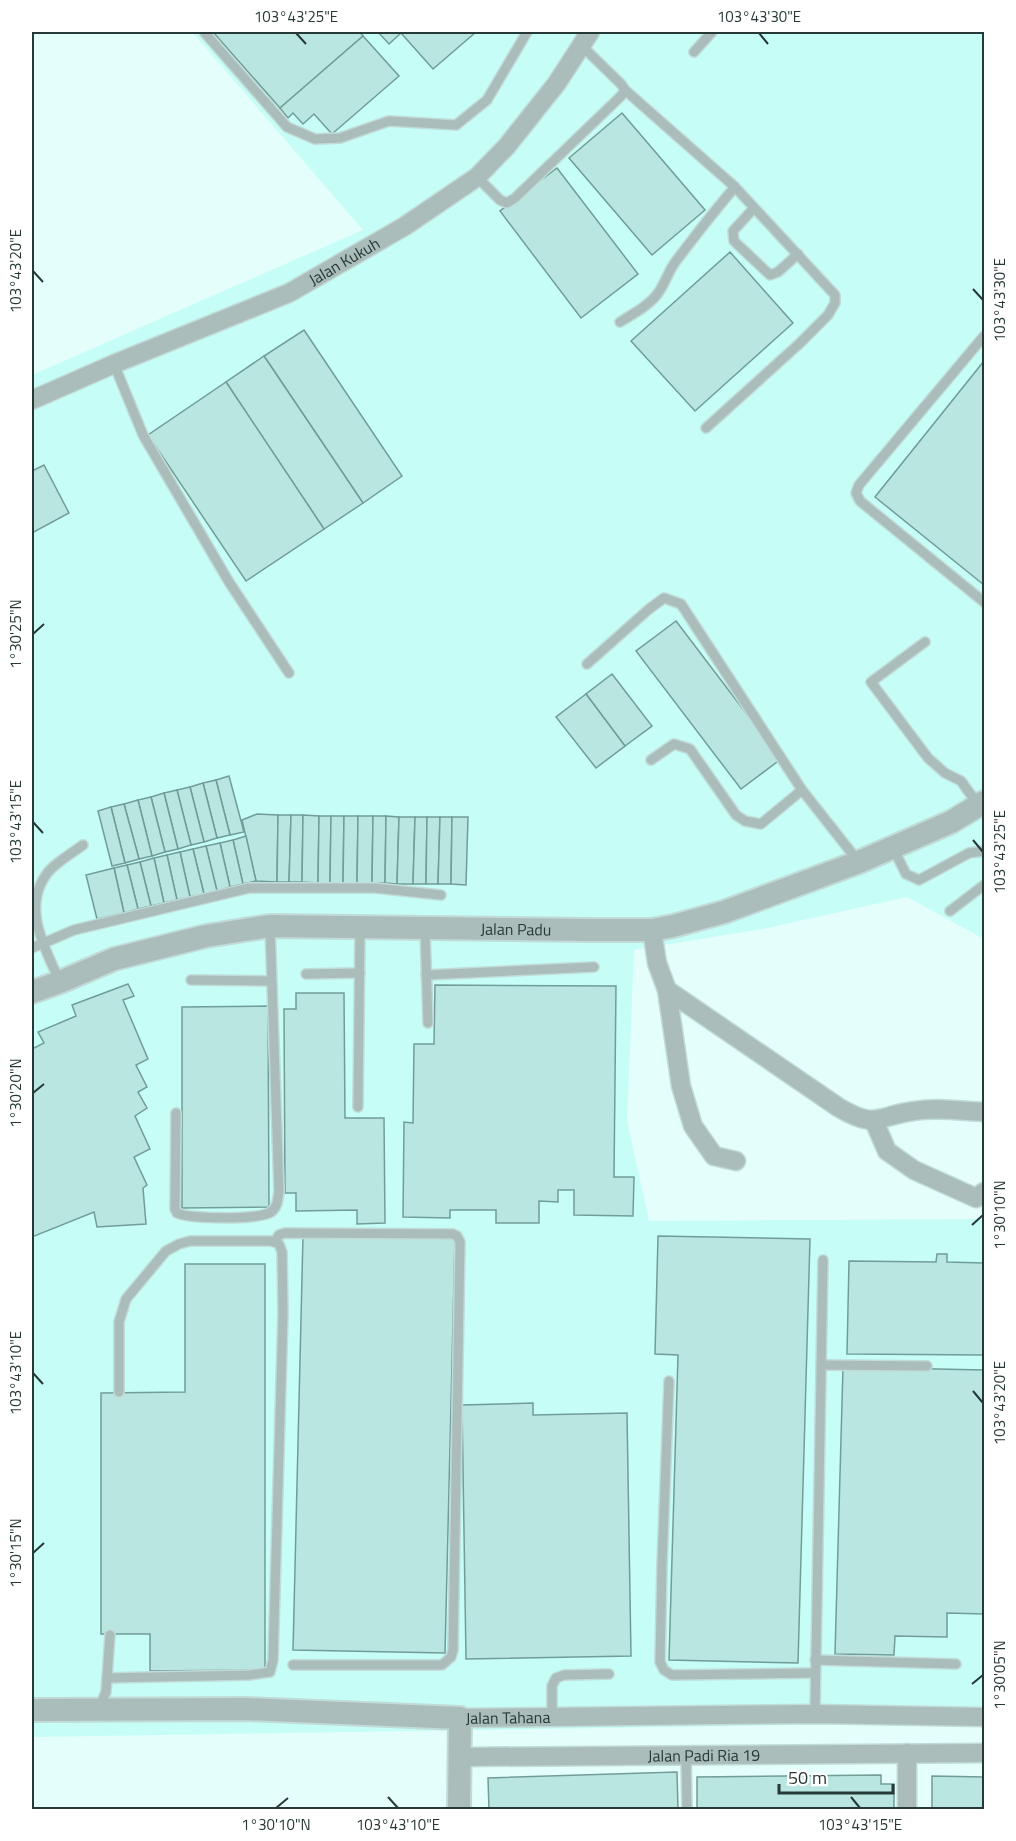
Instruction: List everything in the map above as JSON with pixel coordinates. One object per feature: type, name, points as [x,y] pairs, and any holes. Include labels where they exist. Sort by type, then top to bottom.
[{"type":"street","name":"Jalan Kukuh","points":[[32,400],[289,293],[405,226],[477,177],[507,146],[557,82],[585,38]]},
{"type":"street","name":"Jalan Padu","points":[[33,987],[60,982],[114,959],[206,936],[270,926],[652,930],[673,926],[724,912],[859,862],[951,822],[982,804]]},
{"type":"street","points":[[652,930],[657,963],[667,990],[681,1086],[693,1126],[714,1156],[736,1161]]},
{"type":"street","points":[[667,990],[856,1118],[874,1121],[914,1111],[984,1112]]},
{"type":"street","points":[[874,1121],[887,1150],[914,1170],[976,1198],[984,1192]]},
{"type":"street","name":"Jalan Tahana","points":[[32,1710],[246,1709],[460,1718],[815,1714],[984,1717]]},
{"type":"street","points":[[459,1809],[460,1718]]},
{"type":"street","points":[[907,1753],[907,1809]]},
{"type":"street","name":"Jalan Padi Ria 19","points":[[460,1757],[984,1753]]},
{"type":"lane","points":[[204,32],[287,127],[315,139],[340,138],[389,121],[456,125],[487,100],[527,32]]},
{"type":"lane","points":[[694,52],[712,32]]},
{"type":"lane","points":[[585,38],[625,90],[735,187],[835,295],[836,303],[828,315],[706,428]]},
{"type":"lane","points":[[477,177],[500,200],[507,203],[515,198],[625,90]]},
{"type":"lane","points":[[620,322],[637,312],[659,292],[674,263],[735,187]]},
{"type":"lane","points":[[754,208],[733,231],[734,241],[770,275],[778,272],[798,254]]},
{"type":"lane","points":[[984,336],[859,485],[856,493],[860,501],[984,602]]},
{"type":"lane","points":[[114,364],[143,435],[229,582],[289,673]]},
{"type":"lane","points":[[587,664],[664,598],[681,604],[802,790],[859,862]]},
{"type":"lane","points":[[926,642],[871,682],[928,758],[945,773],[962,781],[982,804]]},
{"type":"lane","points":[[651,760],[674,744],[690,749],[736,815],[745,821],[761,824],[802,790]]},
{"type":"lane","points":[[60,982],[43,943],[36,919],[35,897],[46,873],[82,845]]},
{"type":"lane","points":[[893,848],[906,874],[919,880],[969,854],[984,851]]},
{"type":"lane","points":[[950,911],[984,885]]},
{"type":"lane","points":[[32,948],[75,930],[249,888],[375,888],[441,895]]},
{"type":"lane","points":[[176,1113],[175,1209],[177,1213],[188,1216],[251,1218],[270,1213],[277,1204],[279,1191],[270,926]]},
{"type":"lane","points":[[358,1107],[360,926]]},
{"type":"lane","points":[[425,927],[428,1023]]},
{"type":"lane","points":[[426,975],[594,967]]},
{"type":"lane","points":[[306,974],[360,973]]},
{"type":"lane","points":[[191,980],[271,981]]},
{"type":"lane","points":[[275,1242],[279,1235],[285,1233],[453,1234],[460,1242],[453,1650],[451,1657],[442,1665],[293,1665]]},
{"type":"lane","points":[[107,1678],[249,1676],[270,1672],[273,1660],[283,1312],[282,1252],[279,1244],[275,1242],[190,1241],[178,1244],[166,1251],[126,1299],[119,1322],[119,1392]]},
{"type":"lane","points":[[815,1714],[822,1260]]},
{"type":"lane","points":[[821,1365],[927,1366]]},
{"type":"lane","points":[[669,1381],[660,1662],[664,1670],[672,1675],[815,1673]]},
{"type":"lane","points":[[98,1710],[106,1692],[110,1635]]},
{"type":"lane","points":[[815,1660],[956,1664]]},
{"type":"lane","points":[[552,1717],[552,1686],[556,1678],[564,1675],[609,1674]]},
{"type":"lane","points":[[686,1756],[687,1809]]},
{"type":"shaded area","points":[[192,32],[984,32],[984,939],[907,897],[767,928],[634,950],[627,1121],[649,1221],[984,1219],[984,1722],[32,1737],[32,375],[363,230]]},
{"type":"building","points":[[213,32],[360,32],[363,36],[280,108]]},
{"type":"building","points":[[378,32],[402,32],[389,44]]},
{"type":"building","points":[[402,32],[476,32],[433,69]]},
{"type":"building","points":[[363,36],[399,76],[332,134],[314,114],[303,124],[293,113],[288,118],[280,108]]},
{"type":"building","points":[[622,113],[705,210],[652,255],[569,158]]},
{"type":"building","points":[[557,168],[638,274],[581,318],[500,211]]},
{"type":"building","points":[[730,252],[793,323],[695,411],[631,341]]},
{"type":"building","points":[[304,330],[402,476],[363,503],[264,356]]},
{"type":"building","points":[[264,356],[363,503],[324,529],[226,382]]},
{"type":"building","points":[[984,361],[984,585],[875,497]]},
{"type":"building","points":[[226,382],[324,529],[246,581],[148,435]]},
{"type":"building","points":[[44,465],[69,513],[32,533],[32,471]]},
{"type":"building","points":[[676,621],[781,759],[741,789],[636,651]]},
{"type":"building","points":[[612,674],[652,726],[625,746],[586,694]]},
{"type":"building","points":[[586,694],[625,746],[596,768],[556,717]]},
{"type":"building","points":[[229,776],[244,832],[230,835],[216,780]]},
{"type":"building","points":[[216,780],[230,835],[217,838],[203,783]]},
{"type":"building","points":[[203,783],[217,838],[204,842],[190,787]]},
{"type":"building","points":[[190,787],[204,842],[191,845],[177,790]]},
{"type":"building","points":[[177,790],[191,845],[178,849],[164,793]]},
{"type":"building","points":[[164,793],[178,849],[165,852],[151,797]]},
{"type":"building","points":[[151,797],[165,852],[152,856],[138,800]]},
{"type":"building","points":[[138,800],[152,856],[139,859],[124,804]]},
{"type":"building","points":[[124,804],[139,859],[125,863],[111,807]]},
{"type":"building","points":[[111,807],[125,863],[112,866],[98,811]]},
{"type":"building","points":[[257,814],[278,815],[277,882],[256,881],[242,820]]},
{"type":"building","points":[[278,815],[291,815],[289,882],[277,882]]},
{"type":"building","points":[[291,815],[303,815],[302,882],[289,882]]},
{"type":"building","points":[[303,815],[319,816],[318,883],[302,882]]},
{"type":"building","points":[[319,816],[331,816],[330,883],[318,883]]},
{"type":"building","points":[[331,816],[344,816],[343,883],[330,883]]},
{"type":"building","points":[[344,816],[358,816],[357,883],[343,883]]},
{"type":"building","points":[[358,816],[373,816],[372,883],[357,883]]},
{"type":"building","points":[[373,816],[386,816],[385,883],[372,883]]},
{"type":"building","points":[[386,816],[399,817],[397,884],[385,883]]},
{"type":"building","points":[[399,817],[415,817],[413,884],[397,884]]},
{"type":"building","points":[[415,817],[427,817],[426,884],[413,884]]},
{"type":"building","points":[[427,817],[440,817],[438,884],[426,884]]},
{"type":"building","points":[[440,817],[452,817],[451,884],[438,884]]},
{"type":"building","points":[[452,817],[468,817],[466,885],[451,884]]},
{"type":"building","points":[[246,836],[256,881],[243,884],[233,840]]},
{"type":"building","points":[[233,840],[243,884],[230,887],[220,843]]},
{"type":"building","points":[[220,843],[230,887],[217,891],[206,846]]},
{"type":"building","points":[[206,846],[217,891],[204,894],[193,849]]},
{"type":"building","points":[[193,849],[204,894],[190,897],[180,852]]},
{"type":"building","points":[[180,852],[190,897],[177,900],[167,855]]},
{"type":"building","points":[[167,855],[177,900],[164,903],[154,858]]},
{"type":"building","points":[[154,858],[164,903],[151,906],[140,862]]},
{"type":"building","points":[[140,862],[151,906],[138,909],[127,865]]},
{"type":"building","points":[[127,865],[138,909],[124,913],[114,868]]},
{"type":"building","points":[[114,868],[124,913],[97,919],[86,875]]},
{"type":"building","points":[[128,984],[134,996],[123,1000],[148,1059],[136,1065],[147,1087],[138,1092],[147,1108],[135,1116],[150,1149],[134,1157],[147,1185],[143,1188],[146,1224],[97,1227],[94,1212],[32,1237],[32,1049],[44,1043],[38,1032],[76,1016],[72,1005]]},
{"type":"building","points":[[435,985],[616,986],[614,1177],[634,1177],[633,1216],[574,1215],[574,1190],[558,1190],[558,1202],[539,1201],[539,1223],[496,1223],[496,1210],[450,1210],[450,1218],[403,1217],[404,1122],[413,1123],[414,1044],[434,1044]]},
{"type":"building","points":[[296,993],[344,993],[345,1118],[384,1118],[385,1223],[357,1224],[357,1210],[296,1211],[296,1193],[285,1193],[284,1009],[296,1009]]},
{"type":"building","points":[[268,1006],[269,1207],[182,1208],[182,1007]]},
{"type":"building","points":[[303,1236],[455,1238],[445,1653],[293,1650]]},
{"type":"building","points":[[658,1236],[810,1239],[798,1663],[669,1660],[678,1355],[655,1354]]},
{"type":"building","points":[[937,1254],[947,1254],[947,1262],[984,1263],[984,1355],[847,1354],[849,1261],[936,1262]]},
{"type":"building","points":[[185,1264],[265,1264],[265,1670],[150,1671],[150,1634],[101,1634],[101,1393],[185,1392]]},
{"type":"building","points":[[843,1367],[984,1370],[984,1614],[947,1613],[947,1637],[895,1636],[894,1655],[835,1654]]},
{"type":"building","points":[[533,1403],[533,1415],[627,1413],[631,1656],[466,1659],[462,1405]]},
{"type":"building","points":[[677,1772],[678,1810],[489,1810],[488,1778]]},
{"type":"building","points":[[881,1775],[881,1784],[894,1784],[894,1810],[697,1810],[697,1777]]},
{"type":"building","points":[[932,1776],[984,1777],[984,1810],[932,1810]]}]
